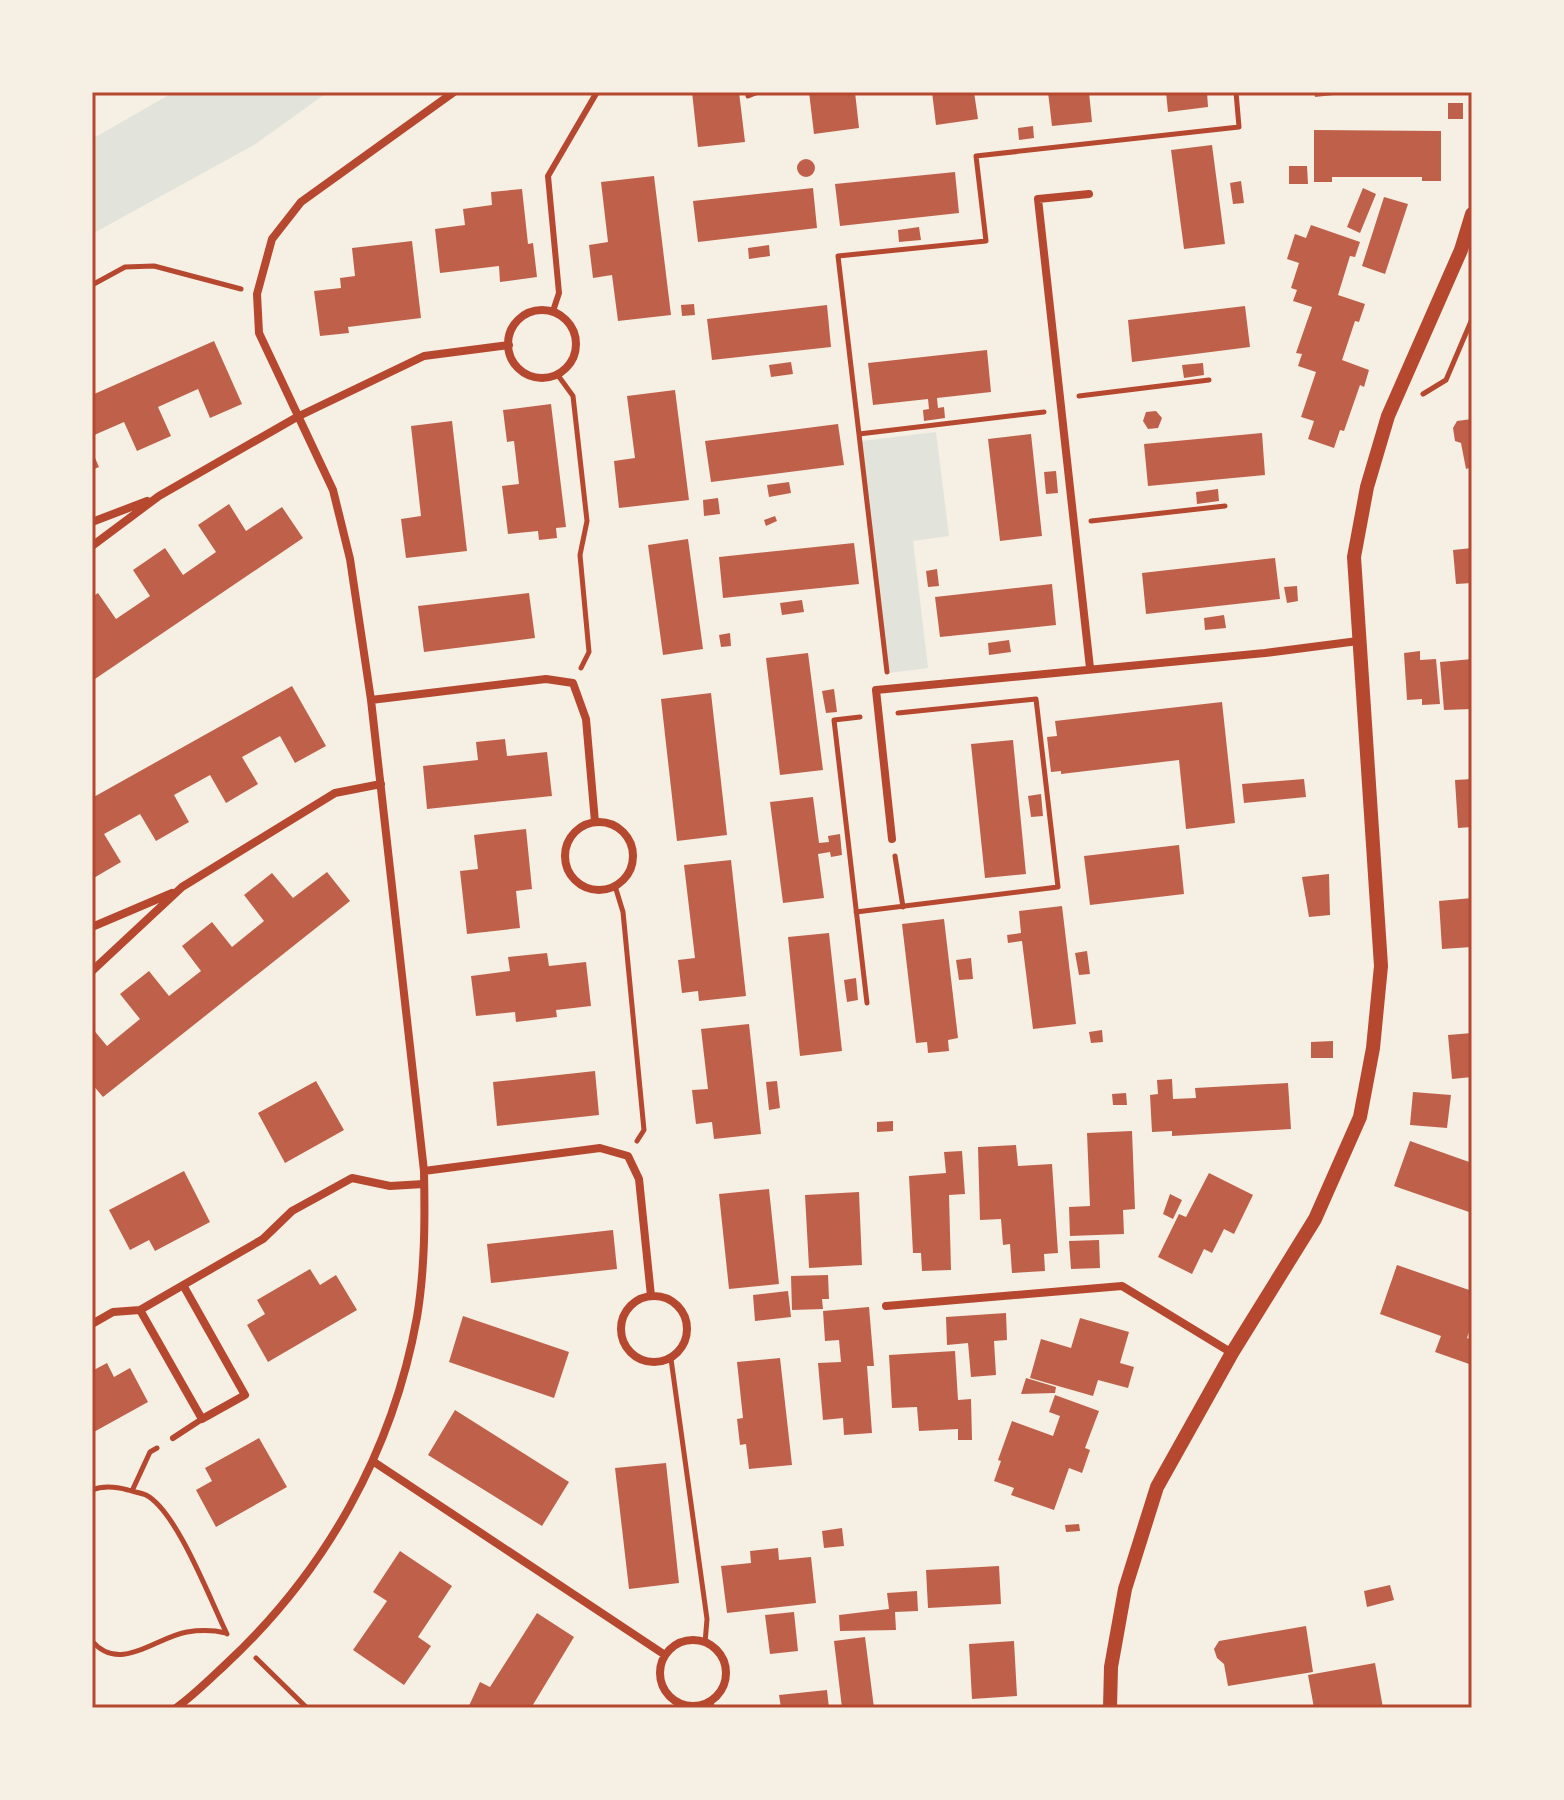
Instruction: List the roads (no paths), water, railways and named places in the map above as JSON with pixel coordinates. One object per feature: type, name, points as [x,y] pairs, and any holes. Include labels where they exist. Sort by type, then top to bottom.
[{"type":"street","points":[[176,1708],[244,1647],[292,1595],[320,1557],[374,1462],[407,1363],[417,1315],[423,1254],[424,1171],[371,700],[350,559],[333,490],[259,333],[257,294],[272,239],[301,202],[454,92]]},
{"type":"street","points":[[1089,194],[1038,199],[1090,668]]},
{"type":"street","points":[[1110,1708],[1111,1667],[1125,1589],[1157,1487],[1232,1353],[1315,1219],[1360,1117],[1373,1048],[1381,966],[1354,557],[1367,487],[1388,416],[1461,250],[1472,214]]},
{"type":"street","points":[[540,309],[553,311],[565,318],[573,329],[576,342],[574,355],[568,366],[557,374],[544,378],[531,376],[520,369],[512,358],[510,332],[527,313],[540,309]]},
{"type":"street","points":[[92,546],[159,496],[297,417],[424,356],[509,345]]},
{"type":"street","points":[[92,522],[159,496]]},
{"type":"street","points":[[892,839],[876,690],[1265,653],[1358,641]]},
{"type":"street","points":[[371,700],[546,679],[573,683],[586,719],[595,822]]},
{"type":"street","points":[[92,927],[179,890],[335,793],[381,784]]},
{"type":"street","points":[[595,822],[609,823],[621,829],[629,840],[632,853],[631,866],[625,878],[615,886],[602,890],[589,889],[577,882],[568,872],[565,859],[566,846],[572,834],[582,826],[595,822]]},
{"type":"street","points":[[92,971],[179,890]]},
{"type":"street","points":[[424,1171],[600,1148],[628,1156],[639,1179],[651,1296]]},
{"type":"street","points":[[92,1324],[113,1312],[140,1310],[263,1239],[292,1211],[352,1178],[390,1186],[424,1184]]},
{"type":"street","points":[[140,1310],[202,1419],[245,1395],[183,1285]]},
{"type":"street","points":[[886,1306],[1122,1286],[1232,1353]]},
{"type":"street","points":[[651,1296],[664,1297],[675,1303],[684,1313],[688,1326],[687,1339],[681,1350],[671,1359],[658,1363],[645,1362],[633,1356],[625,1346],[621,1333],[622,1320],[628,1308],[638,1300],[651,1296]]},
{"type":"street","points":[[374,1462],[665,1655]]},
{"type":"street","points":[[686,1640],[705,1643],[720,1654],[725,1666],[725,1679],[712,1704],[687,1705],[675,1700],[666,1691],[660,1680],[665,1655],[674,1645],[686,1640]]},
{"type":"lane","points":[[553,311],[559,293],[548,176],[597,92]]},
{"type":"lane","points":[[173,1438],[202,1419]]}]
